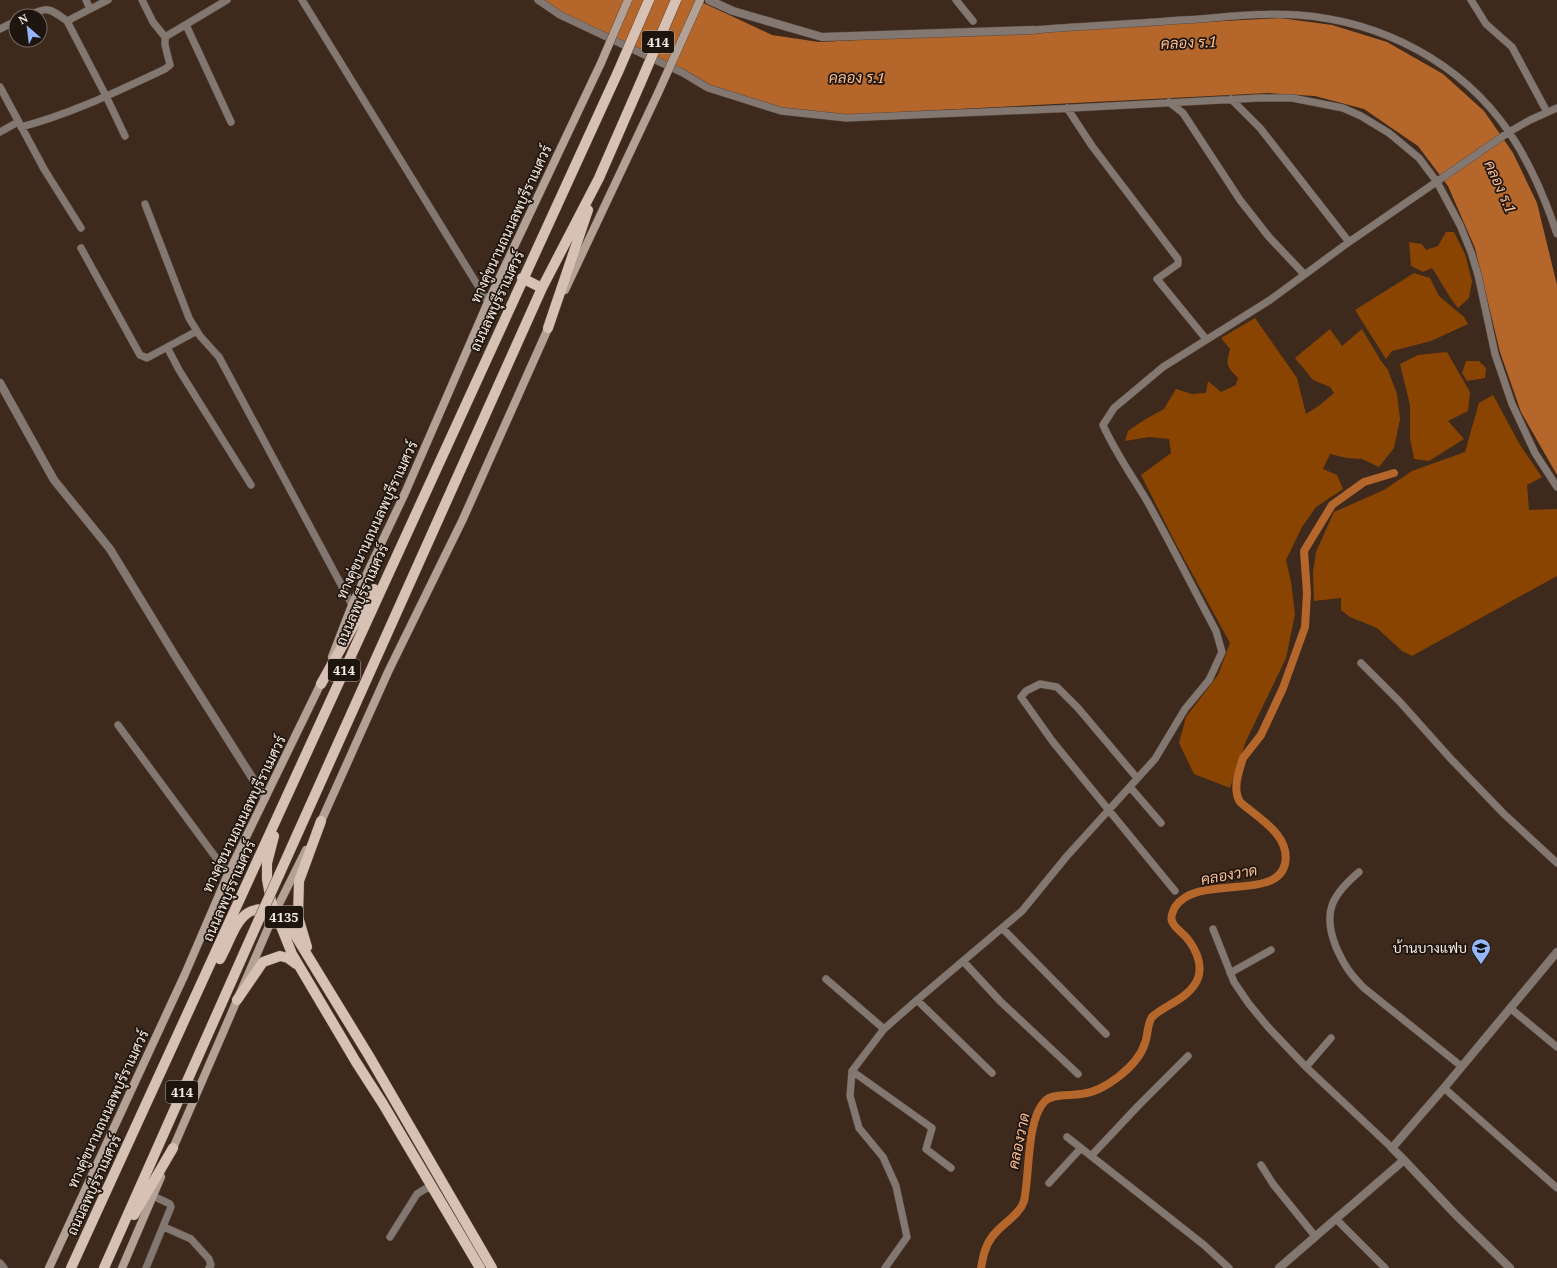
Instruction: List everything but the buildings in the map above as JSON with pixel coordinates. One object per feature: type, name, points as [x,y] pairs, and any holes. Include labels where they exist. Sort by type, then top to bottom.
[{"type":"main road","name":"ทางคู่ขนานถนนลพบุรีราเมศวร์","points":[[50,1268],[181,981],[228,874],[321,684],[352,604],[405,493],[488,302],[601,63],[628,0]]},
{"type":"main road","name":"ถนนลพบุรีราเมศวร์","points":[[71,1268],[279,815],[522,278],[618,72],[649,0]]},
{"type":"main road","name":"414","points":[[106,1264],[260,916],[542,288],[599,178],[676,0]]},
{"type":"main road","name":"414","points":[[124,1268],[173,1148],[275,912],[321,821],[388,672],[463,519],[548,328],[700,0]]},
{"type":"main road","points":[[548,328],[599,178]]},
{"type":"main road","points":[[522,278],[542,288]]},
{"type":"main road","points":[[321,684],[408,528]]},
{"type":"main road","name":"4135","points":[[279,815],[267,863],[267,879],[271,901],[292,954],[480,1268]]},
{"type":"main road","points":[[311,960],[298,917],[299,881],[321,821]]},
{"type":"main road","name":"4135","points":[[186,1018],[222,955],[242,916],[250,911],[261,909],[275,912],[284,917],[368,1056],[492,1268]]},
{"type":"main road","points":[[237,1000],[263,962],[280,956],[288,958],[300,968]]},
{"type":"main road","points":[[106,1264],[173,1148]]},
{"type":"street","points":[[86,0],[90,9]]},
{"type":"street","points":[[68,21],[108,0]]},
{"type":"street","points":[[0,132],[19,124],[37,123],[106,96],[165,69],[170,65],[165,45],[165,37],[153,22],[142,0]]},
{"type":"street","points":[[165,37],[227,0]]},
{"type":"street","points":[[302,0],[488,302]]},
{"type":"street","points":[[538,0],[560,15],[683,73],[708,88],[781,111],[846,118],[1231,99],[1292,98],[1343,108],[1361,116],[1404,144],[1419,158],[1437,182],[1460,225],[1471,252],[1478,275],[1495,354],[1512,404],[1535,453],[1557,487]]},
{"type":"street","points":[[709,0],[734,11],[822,37],[1033,30],[1257,15],[1297,15],[1361,26],[1416,48],[1471,88],[1493,110],[1509,132],[1541,191],[1557,234]]},
{"type":"street","points":[[956,0],[973,21]]},
{"type":"street","points":[[1471,0],[1486,24],[1512,47],[1547,112]]},
{"type":"street","points":[[48,9],[55,12],[68,21],[125,136]]},
{"type":"street","points":[[186,25],[231,122]]},
{"type":"street","points":[[0,86],[44,169],[81,228]]},
{"type":"street","points":[[1231,99],[1260,128],[1349,242]]},
{"type":"street","points":[[1169,102],[1183,113],[1240,200],[1264,231],[1304,274]]},
{"type":"street","points":[[1067,108],[1092,146],[1178,259],[1178,264],[1157,279],[1206,339]]},
{"type":"street","points":[[885,1268],[907,1237],[896,1186],[883,1157],[859,1128],[850,1096],[852,1071],[884,1030],[916,1000],[1003,929],[1022,911],[1067,856],[1155,759],[1185,709],[1209,680],[1222,652],[1216,631],[1154,514],[1130,471],[1112,445],[1103,425],[1114,408],[1163,367],[1270,300],[1349,242],[1509,132],[1557,108]]},
{"type":"street","points":[[145,204],[189,318],[197,331],[219,357],[352,604]]},
{"type":"street","points":[[81,248],[140,355],[147,358],[197,331]]},
{"type":"street","points":[[167,347],[179,370],[251,486]]},
{"type":"street","points":[[0,383],[54,480],[110,549],[177,659],[265,798]]},
{"type":"street","points":[[1361,663],[1400,702],[1450,758],[1504,814],[1557,863]]},
{"type":"street","points":[[1137,778],[1087,718],[1057,687],[1040,684],[1026,691],[1021,697],[1057,747],[1175,891]]},
{"type":"street","points":[[118,725],[228,874]]},
{"type":"street","points":[[1130,787],[1160,823]]},
{"type":"street","points":[[1359,872],[1340,891],[1334,900],[1330,913],[1330,930],[1343,964],[1351,975],[1364,988],[1461,1066]]},
{"type":"street","points":[[1003,929],[1106,1034]]},
{"type":"street","points":[[1213,929],[1230,972],[1249,1004],[1268,1027],[1306,1066],[1392,1148],[1456,1215],[1510,1268]]},
{"type":"street","points":[[1230,972],[1271,950]]},
{"type":"street","points":[[1392,1148],[1557,953]]},
{"type":"street","points":[[962,961],[1000,1001],[1078,1074]]},
{"type":"street","points":[[826,979],[884,1030]]},
{"type":"street","points":[[916,1000],[992,1074]]},
{"type":"street","points":[[1510,1008],[1557,1048]]},
{"type":"street","points":[[1306,1066],[1331,1038]]},
{"type":"street","points":[[1091,1156],[1188,1056]]},
{"type":"street","points":[[852,1071],[932,1128],[926,1149],[951,1168]]},
{"type":"street","points":[[1444,1088],[1557,1188]]},
{"type":"street","points":[[1068,1137],[1204,1245],[1229,1268]]},
{"type":"street","points":[[1049,1183],[1081,1148]]},
{"type":"street","points":[[1279,1268],[1404,1160]]},
{"type":"street","points":[[1261,1165],[1273,1184],[1315,1236]]},
{"type":"street","points":[[390,1237],[417,1194],[432,1187]]},
{"type":"street","points":[[146,1268],[171,1207],[170,1204],[153,1196]]},
{"type":"street","points":[[1336,1219],[1385,1268]]},
{"type":"street","points":[[164,1227],[191,1239],[209,1259],[211,1265],[209,1268]]},
{"type":"street","points":[[0,1263],[4,1268]]},
{"type":"shaded area","points":[[1446,232],[1454,232],[1465,254],[1472,281],[1469,298],[1458,308],[1432,268],[1423,272],[1411,266],[1409,242],[1422,244],[1426,250],[1438,246]]},
{"type":"shaded area","points":[[1414,273],[1430,278],[1439,296],[1464,317],[1468,324],[1431,341],[1392,351],[1386,359],[1355,310]]},
{"type":"shaded area","points":[[1255,318],[1297,378],[1306,414],[1334,393],[1330,387],[1313,380],[1295,358],[1330,329],[1342,346],[1362,329],[1388,370],[1397,394],[1400,419],[1394,448],[1379,467],[1362,459],[1347,458],[1330,454],[1323,469],[1337,475],[1343,489],[1316,507],[1302,527],[1286,560],[1291,582],[1295,614],[1286,658],[1246,741],[1230,788],[1194,774],[1179,743],[1186,717],[1218,675],[1230,643],[1175,542],[1141,475],[1171,453],[1169,439],[1149,437],[1125,441],[1128,431],[1164,409],[1176,389],[1192,394],[1206,393],[1208,381],[1221,392],[1236,385],[1238,378],[1231,371],[1228,365],[1230,349],[1221,338]]},
{"type":"shaded area","points":[[1447,352],[1470,392],[1468,411],[1448,421],[1464,439],[1429,461],[1414,459],[1410,438],[1410,405],[1400,364],[1418,355]]},
{"type":"shaded area","points":[[1466,361],[1479,361],[1486,368],[1485,378],[1467,381],[1462,373]]},
{"type":"shaded area","points":[[1493,395],[1520,445],[1542,477],[1527,485],[1529,510],[1557,509],[1557,576],[1412,656],[1402,651],[1377,628],[1350,617],[1341,610],[1341,598],[1314,601],[1313,572],[1316,552],[1334,512],[1384,490],[1412,471],[1465,452],[1479,403]]},
{"type":"water","name":"คลอง ร.1","points":[[541,0],[697,0],[772,35],[819,42],[1280,18],[1332,25],[1387,42],[1443,74],[1484,111],[1513,153],[1537,203],[1557,285],[1557,475],[1521,412],[1500,352],[1475,248],[1448,186],[1418,146],[1364,109],[1315,96],[1268,93],[843,115],[781,108],[712,87],[561,13]]},
{"type":"waterway","name":"คลองวาด","points":[[981,1268],[990,1240],[996,1232],[1014,1216],[1024,1201],[1032,1134],[1039,1110],[1045,1101],[1048,1098],[1057,1096],[1077,1095],[1090,1092],[1110,1083],[1128,1069],[1141,1052],[1152,1017],[1186,994],[1195,984],[1199,972],[1198,960],[1190,942],[1176,928],[1171,919],[1175,907],[1186,897],[1200,891],[1267,882],[1279,875],[1285,864],[1286,854],[1283,844],[1278,836],[1272,828],[1240,802],[1238,797],[1236,786],[1243,758],[1261,735],[1283,688],[1305,627],[1307,593],[1304,551],[1332,505],[1364,482],[1394,473]]},
{"type":"place","name":"บ้านบางแฟบ","points":[[1481,965]]}]
